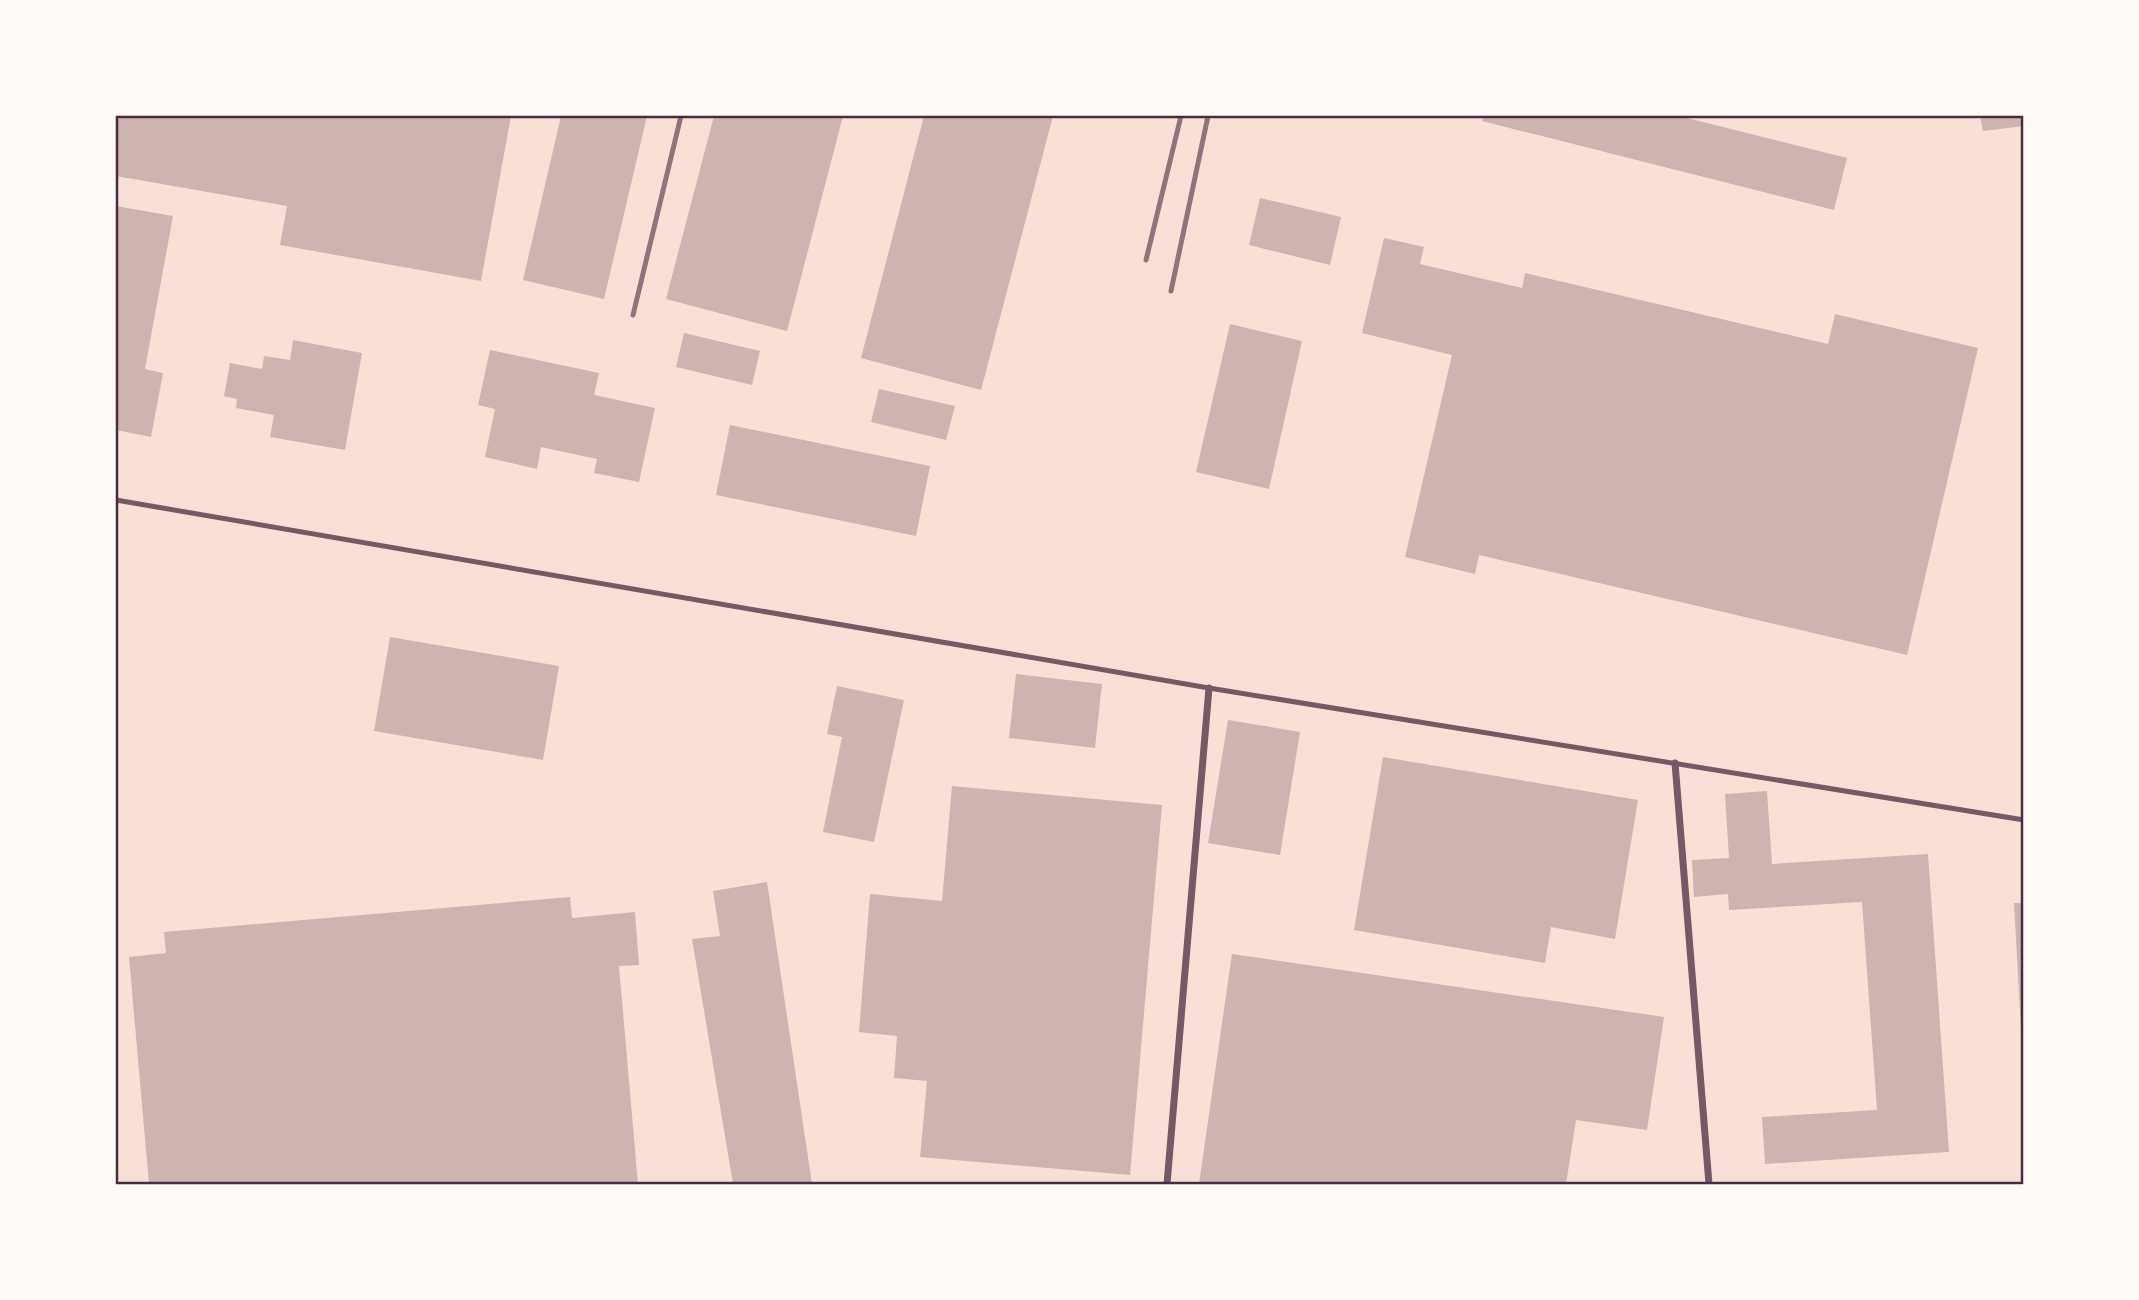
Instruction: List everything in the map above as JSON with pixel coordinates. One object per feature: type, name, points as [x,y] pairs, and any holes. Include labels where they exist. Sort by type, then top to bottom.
[{"type":"street","points":[[1167,1185],[1209,688]]},
{"type":"street","points":[[1675,763],[1709,1185]]},
{"type":"lane","points":[[116,500],[1209,688],[2024,820]]},
{"type":"building","points":[[116,116],[511,116],[481,281],[280,245],[287,206],[116,176]]},
{"type":"building","points":[[561,116],[647,116],[604,299],[523,280]]},
{"type":"building","points":[[714,116],[843,116],[787,331],[666,299]]},
{"type":"building","points":[[924,116],[1053,116],[981,390],[861,358]]},
{"type":"building","points":[[1484,116],[1679,116],[1847,158],[1834,210],[1482,121]]},
{"type":"building","points":[[1980,116],[2024,116],[2024,126],[1983,131]]},
{"type":"building","points":[[1260,198],[1341,217],[1330,265],[1249,245]]},
{"type":"building","points":[[116,206],[173,216],[145,369],[163,373],[151,437],[116,430]]},
{"type":"building","points":[[1384,238],[1424,247],[1420,264],[1522,288],[1525,273],[1828,344],[1835,314],[1978,348],[1907,655],[1479,555],[1475,574],[1405,557],[1452,355],[1362,333]]},
{"type":"building","points":[[1230,324],[1302,341],[1269,489],[1196,472]]},
{"type":"building","points":[[684,333],[760,351],[752,385],[676,367]]},
{"type":"building","points":[[293,340],[362,353],[345,450],[270,437],[274,415],[236,408],[237,399],[224,396],[230,363],[262,369],[264,356],[290,360]]},
{"type":"building","points":[[490,350],[599,373],[594,395],[655,408],[639,482],[594,473],[597,459],[541,447],[537,469],[485,457],[495,409],[478,405]]},
{"type":"building","points":[[879,389],[955,406],[946,440],[871,422]]},
{"type":"building","points":[[730,425],[930,466],[916,536],[716,495]]},
{"type":"building","points":[[390,637],[559,666],[543,760],[374,731]]},
{"type":"building","points":[[1016,674],[1102,684],[1095,748],[1009,738]]},
{"type":"building","points":[[837,686],[904,700],[874,842],[823,832],[842,737],[827,734]]},
{"type":"building","points":[[1228,720],[1300,732],[1280,855],[1208,843]]},
{"type":"building","points":[[1383,757],[1638,800],[1615,939],[1551,927],[1545,963],[1354,930]]},
{"type":"building","points":[[952,786],[1162,805],[1130,1175],[920,1157],[927,1081],[894,1078],[897,1036],[859,1032],[870,894],[942,901]]},
{"type":"building","points":[[1767,791],[1772,864],[1928,854],[1949,1152],[1765,1164],[1762,1117],[1877,1110],[1862,902],[1729,910],[1728,894],[1694,897],[1692,860],[1729,858],[1725,794]]},
{"type":"building","points":[[767,882],[812,1184],[733,1184],[692,939],[720,936],[713,891]]},
{"type":"building","points":[[570,897],[572,918],[635,912],[639,965],[619,966],[638,1184],[149,1184],[129,957],[166,953],[164,932]]},
{"type":"building","points":[[2014,903],[2024,903],[2024,1029],[2021,1029]]},
{"type":"building","points":[[1232,954],[1664,1017],[1647,1130],[1576,1120],[1566,1184],[1199,1184]]},
{"type":"railway","points":[[633,315],[681,116]]},
{"type":"railway","points":[[1146,260],[1181,116]]},
{"type":"railway","points":[[1171,291],[1208,116]]}]
